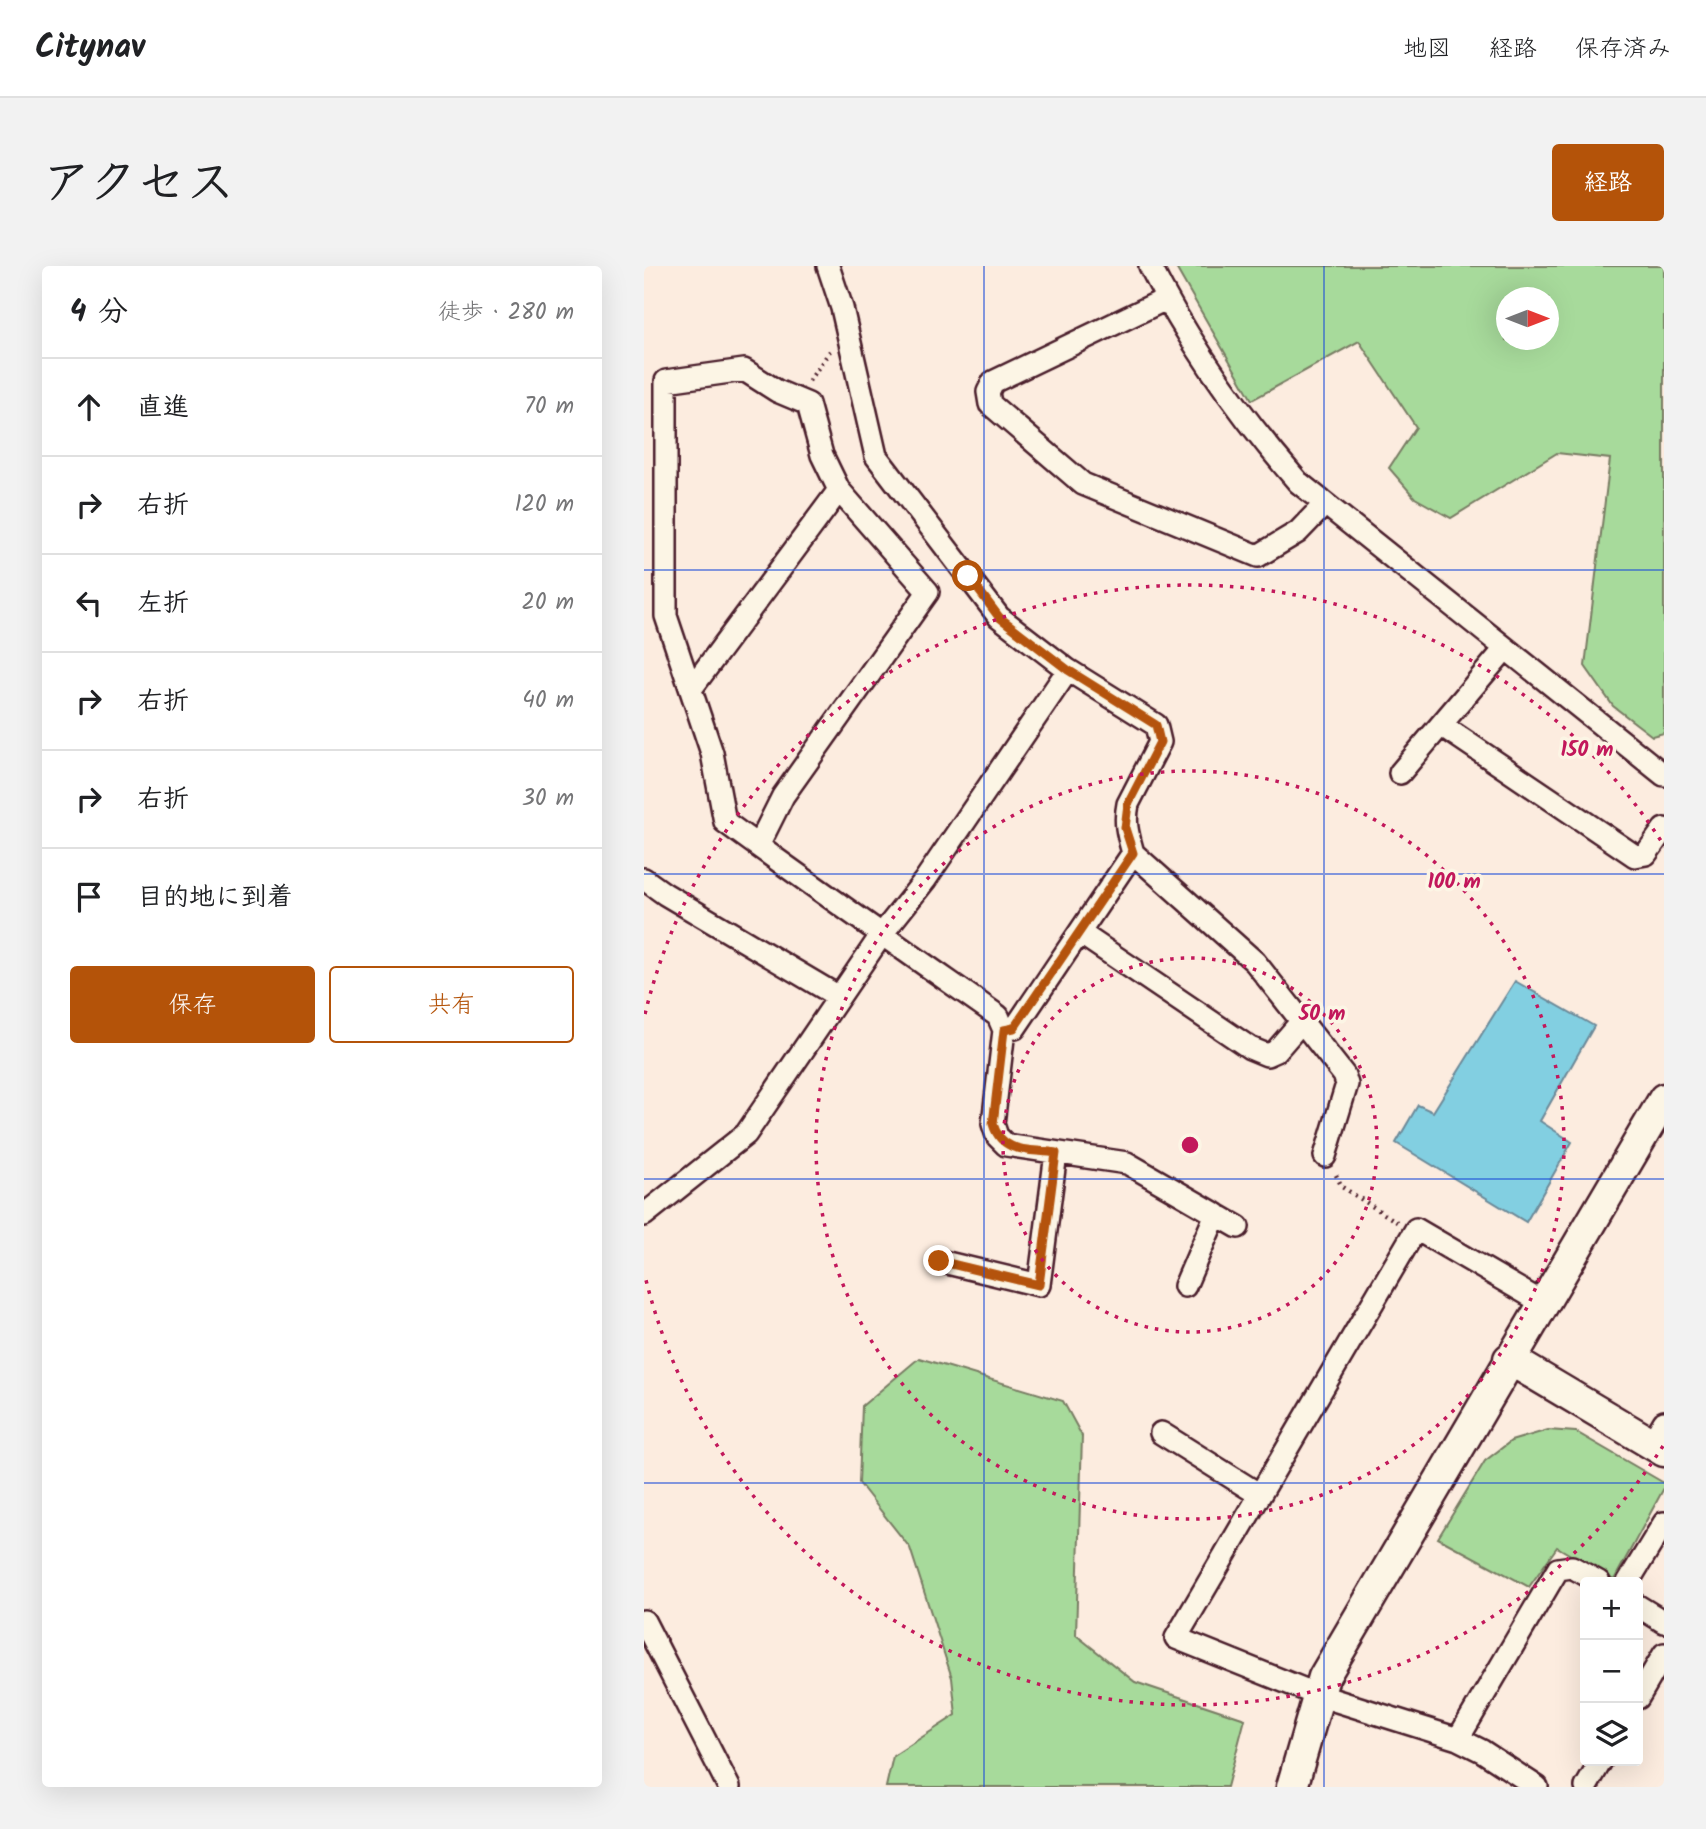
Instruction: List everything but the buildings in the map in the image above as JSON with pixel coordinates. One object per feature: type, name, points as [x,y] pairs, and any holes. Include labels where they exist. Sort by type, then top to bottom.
[{"type":"street","points":[[828,266],[847,327],[876,456],[999,617],[1068,670],[1156,725],[1160,742],[1128,804],[1125,816],[1125,828],[1133,853],[1255,962],[1345,1075],[1347,1084],[1325,1156]]},
{"type":"street","points":[[1150,266],[1194,346],[1266,445],[1298,482],[1664,775]]},
{"type":"street","points":[[1166,299],[993,383],[988,392],[990,404],[1083,484],[1258,556],[1298,532],[1325,504]]},
{"type":"street","points":[[758,846],[783,796],[928,592],[839,490],[822,455],[808,404],[777,391],[744,370],[666,382],[666,616],[712,753],[725,822],[758,846],[998,1016],[1004,1030],[993,1124],[997,1136],[1006,1145],[1127,1163],[1238,1227]]},
{"type":"street","points":[[691,689],[839,490]]},
{"type":"street","points":[[1401,773],[1505,649]]},
{"type":"street","points":[[644,1215],[746,1134],[882,934],[925,880],[1068,670]]},
{"type":"street","points":[[1441,725],[1635,856],[1646,854],[1664,829]]},
{"type":"street","points":[[1004,1030],[1014,1028],[1133,853]]},
{"type":"street","points":[[644,879],[839,998]]},
{"type":"street","points":[[1080,933],[1258,1052],[1266,1055],[1276,1051],[1302,1021]]},
{"type":"street","points":[[1292,1787],[1324,1676],[1664,1099]]},
{"type":"street","points":[[939,1261],[1039,1285],[1056,1153]]},
{"type":"street","points":[[1185,1286],[1216,1214]]},
{"type":"street","points":[[1537,1787],[1482,1751],[1458,1739],[1318,1695],[1176,1638],[1416,1229],[1543,1303]]},
{"type":"street","points":[[1509,1359],[1660,1439]]},
{"type":"street","points":[[1161,1433],[1260,1494]]},
{"type":"street","points":[[1631,1577],[1664,1523]]},
{"type":"street","points":[[1458,1739],[1558,1569],[1572,1567],[1590,1577]]},
{"type":"street","points":[[1643,1609],[1664,1622]]},
{"type":"street","points":[[644,1621],[729,1787]]},
{"type":"street","points":[[1643,1690],[1664,1654]]},
{"type":"street","points":[[1586,1787],[1598,1766]]},
{"type":"path","points":[[801,401],[806,387],[847,327]]},
{"type":"path","points":[[1325,1156],[1342,1187],[1414,1233]]},
{"type":"green space","points":[[1175,266],[1664,266],[1664,733],[1652,736],[1613,706],[1585,666],[1610,459],[1557,453],[1451,518],[1415,498],[1389,468],[1416,427],[1359,341],[1252,400]]},
{"type":"green space","points":[[919,1358],[1063,1401],[1082,1436],[1076,1635],[1135,1682],[1245,1719],[1227,1787],[886,1787],[893,1756],[956,1715],[952,1678],[910,1548],[859,1483],[862,1406]]},
{"type":"green space","points":[[1548,1430],[1576,1432],[1664,1483],[1664,1488],[1616,1577],[1609,1577],[1557,1547],[1529,1587],[1438,1538],[1485,1461],[1511,1441]]},
{"type":"water","points":[[1515,981],[1594,1026],[1540,1121],[1572,1142],[1526,1222],[1396,1143],[1418,1105],[1433,1112]]},
{"type":"route","points":[[939,1261],[1039,1285],[1056,1153],[1006,1145],[997,1136],[993,1124],[1004,1030],[1014,1028],[1133,853],[1125,828],[1125,816],[1128,804],[1160,742],[1156,725],[1068,670],[999,617],[968,576]]}]
